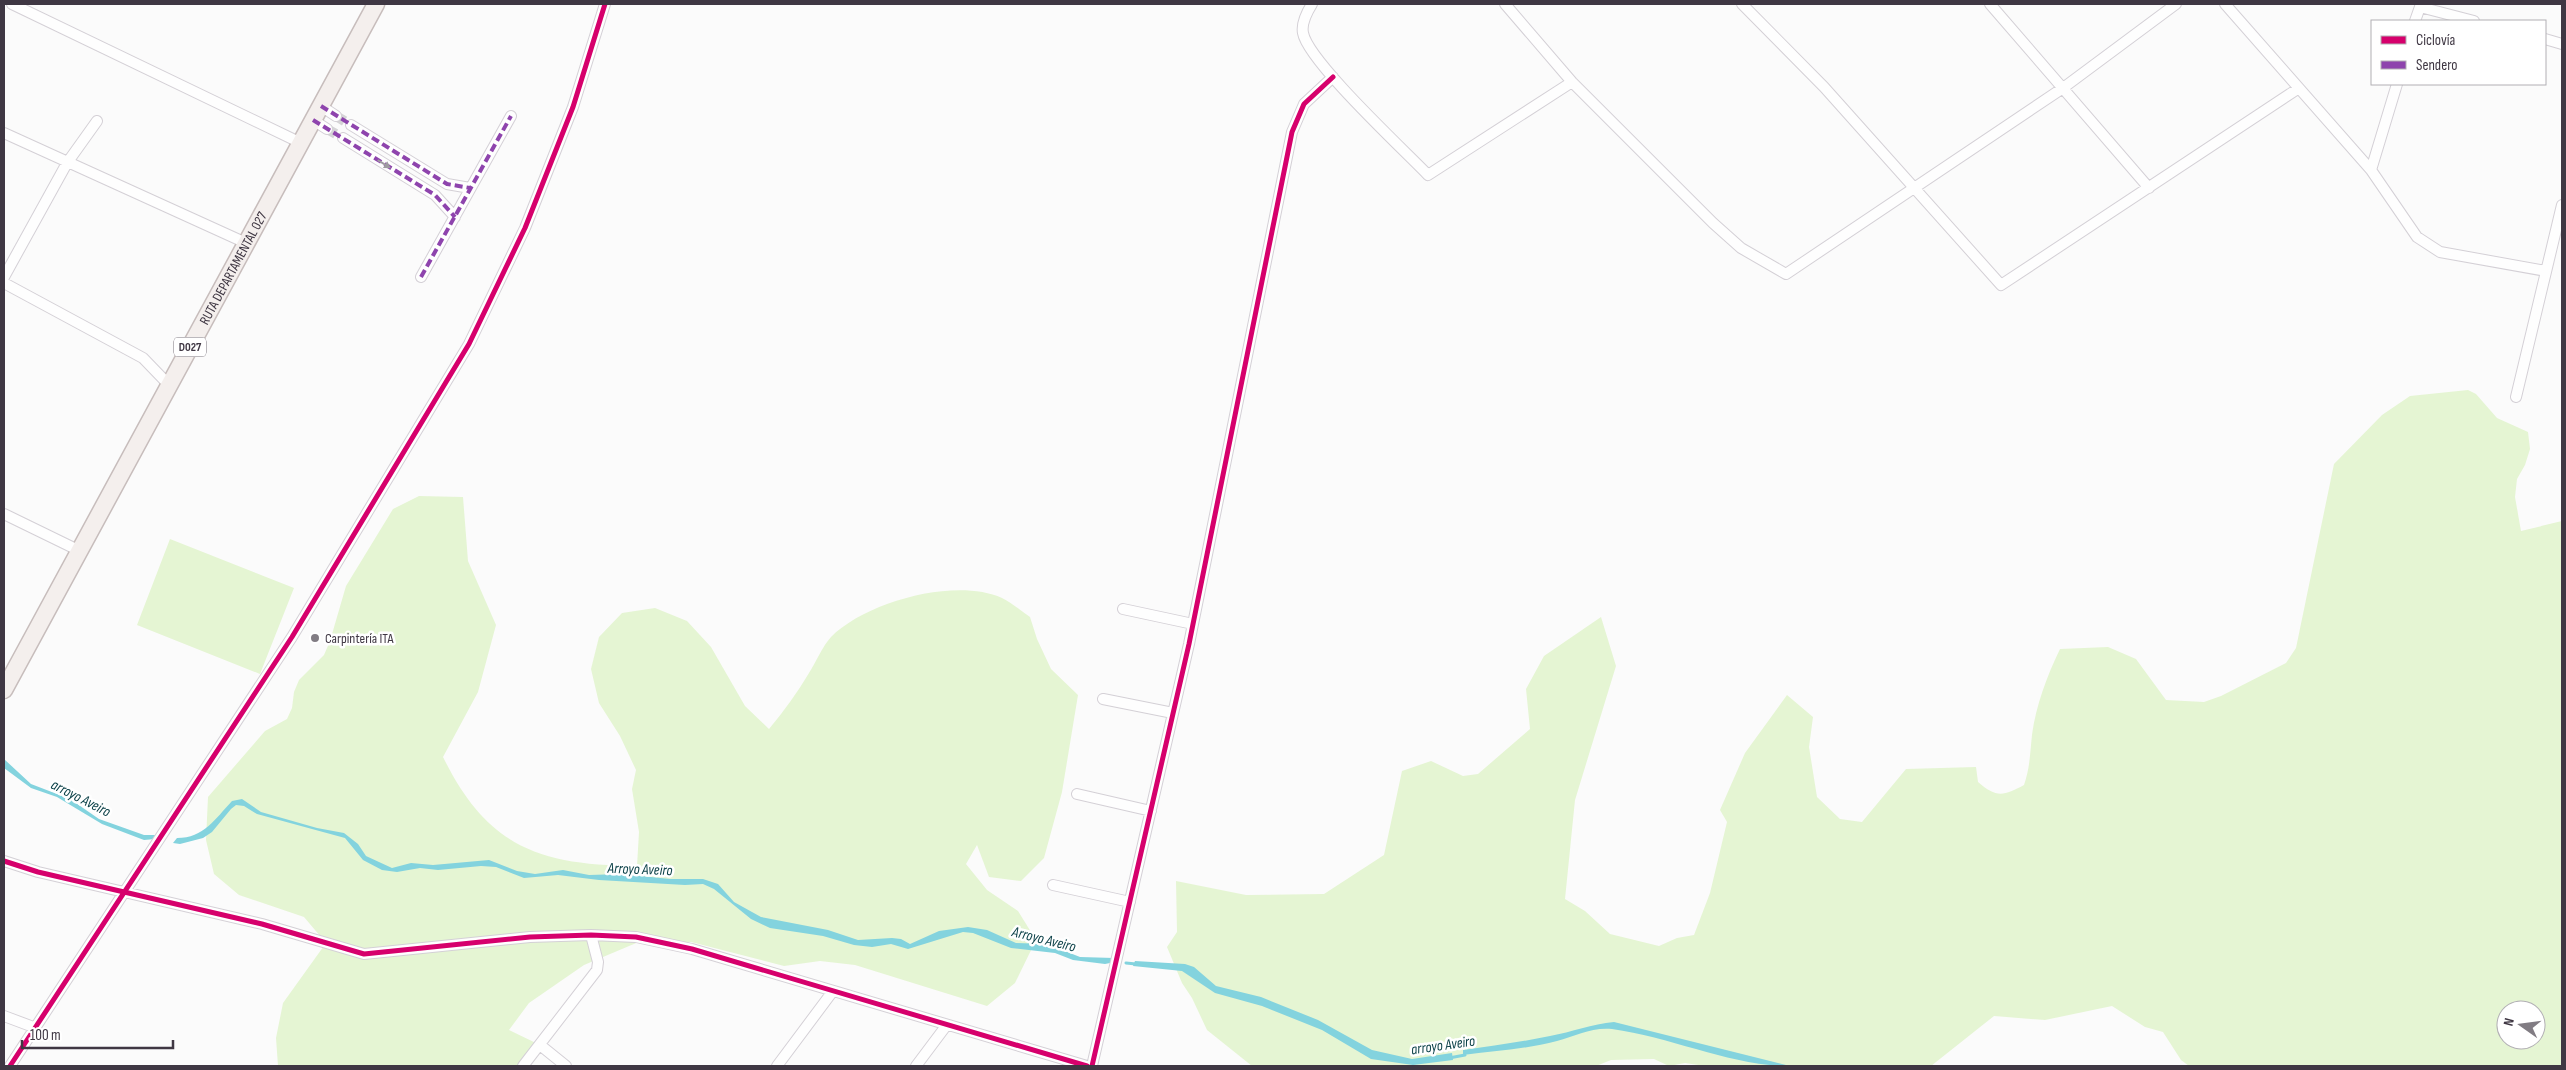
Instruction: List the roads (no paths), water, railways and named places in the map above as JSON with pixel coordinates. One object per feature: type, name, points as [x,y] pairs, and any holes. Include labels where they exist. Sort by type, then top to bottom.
[{"type":"main road","name":"RUTA DEPARTAMENTAL 027","points":[[4,690],[376,4]]},
{"type":"street","points":[[12,4],[300,143]]},
{"type":"street","points":[[10,1066],[292,637],[469,344],[525,228],[573,107],[605,4]]},
{"type":"street","points":[[1312,4],[1304,17],[1302,32],[1310,49],[1333,77],[1428,175],[1572,82]]},
{"type":"street","points":[[1506,4],[1572,82],[1713,223],[1741,248],[1786,274],[2063,88],[2176,4]]},
{"type":"street","points":[[1742,4],[1824,87],[2001,285],[2300,88]]},
{"type":"street","points":[[1990,4],[2149,188]]},
{"type":"street","points":[[2225,4],[2371,170],[2418,237],[2426,244],[2440,252],[2546,271]]},
{"type":"street","points":[[2415,20],[2420,5],[2471,20]]},
{"type":"street","points":[[2546,39],[2562,44]]},
{"type":"street","points":[[1092,1066],[1193,624],[1292,132],[1304,104],[1333,77]]},
{"type":"street","points":[[2371,170],[2397,85]]},
{"type":"street","points":[[317,113],[336,116]]},
{"type":"street","points":[[317,113],[327,129]]},
{"type":"street","points":[[421,277],[511,116]]},
{"type":"street","points":[[4,277],[68,162],[97,121]]},
{"type":"street","points":[[352,125],[447,184],[470,188]]},
{"type":"street","points":[[4,133],[246,243]]},
{"type":"street","points":[[343,138],[435,195],[455,216]]},
{"type":"street","points":[[2516,397],[2562,205]]},
{"type":"street","points":[[4,283],[143,358],[170,386]]},
{"type":"street","points":[[4,514],[80,551]]},
{"type":"street","points":[[1123,610],[1193,624]]},
{"type":"street","points":[[1103,699],[1173,713]]},
{"type":"street","points":[[1077,794],[1151,811]]},
{"type":"street","points":[[4,861],[38,872],[262,924],[364,954],[530,937],[591,935],[636,937],[667,943],[833,991],[1060,1063],[1087,1066]]},
{"type":"street","points":[[1054,885],[1130,902]]},
{"type":"street","points":[[523,1066],[597,970],[598,962],[591,935]]},
{"type":"street","points":[[776,1066],[833,991]]},
{"type":"street","points":[[4,1016],[36,1028]]},
{"type":"street","points":[[916,1066],[946,1026]]},
{"type":"street","points":[[540,1045],[566,1066]]},
{"type":"water","points":[[4,759],[31,784],[70,799],[99,819],[144,835],[157,835],[155,839],[144,840],[102,824],[57,797],[31,788],[4,768]]},
{"type":"water","points":[[242,799],[261,812],[317,828],[344,833],[358,844],[366,856],[392,868],[411,863],[433,865],[489,860],[517,871],[535,874],[563,870],[589,875],[622,874],[670,879],[703,879],[718,884],[734,902],[761,917],[828,930],[858,940],[892,938],[901,939],[910,944],[939,931],[968,927],[987,930],[1016,943],[1047,944],[1080,957],[1114,958],[1115,962],[1105,964],[1073,960],[1055,953],[1011,948],[973,933],[963,932],[908,949],[891,944],[872,947],[854,945],[823,936],[770,928],[751,919],[714,889],[703,884],[685,885],[599,880],[558,875],[524,878],[496,867],[481,866],[438,870],[420,868],[397,872],[382,870],[363,860],[345,838],[257,814],[244,806],[236,805],[212,832],[203,838],[180,844],[173,843],[177,838],[195,835],[202,831],[232,801]]},
{"type":"water","points":[[1135,961],[1185,964],[1194,967],[1216,986],[1261,997],[1318,1020],[1372,1050],[1412,1059],[1452,1053],[1453,1060],[1413,1065],[1371,1059],[1322,1030],[1262,1006],[1215,993],[1182,971],[1133,966]]},
{"type":"water","points":[[1614,1022],[1790,1066],[1745,1061],[1657,1038],[1612,1029],[1591,1031],[1534,1046],[1463,1055],[1463,1050],[1539,1038]]},
{"type":"waterway","name":"arroyo Aveiro","points":[[1126,963],[1136,964]]},
{"type":"waterway","name":"arroyo Aveiro","points":[[1449,1058],[1465,1055]]},
{"type":"tunnel","points":[[336,116],[351,125]]},
{"type":"tunnel","points":[[327,129],[343,138]]},
{"type":"place","name":"Carpintería ITA","points":[[315,638]]},
{"type":"water label","name":"Arroyo Aveiro","points":[[640,869]]},
{"type":"water label","name":"Arroyo Aveiro","points":[[1044,939]]}]
